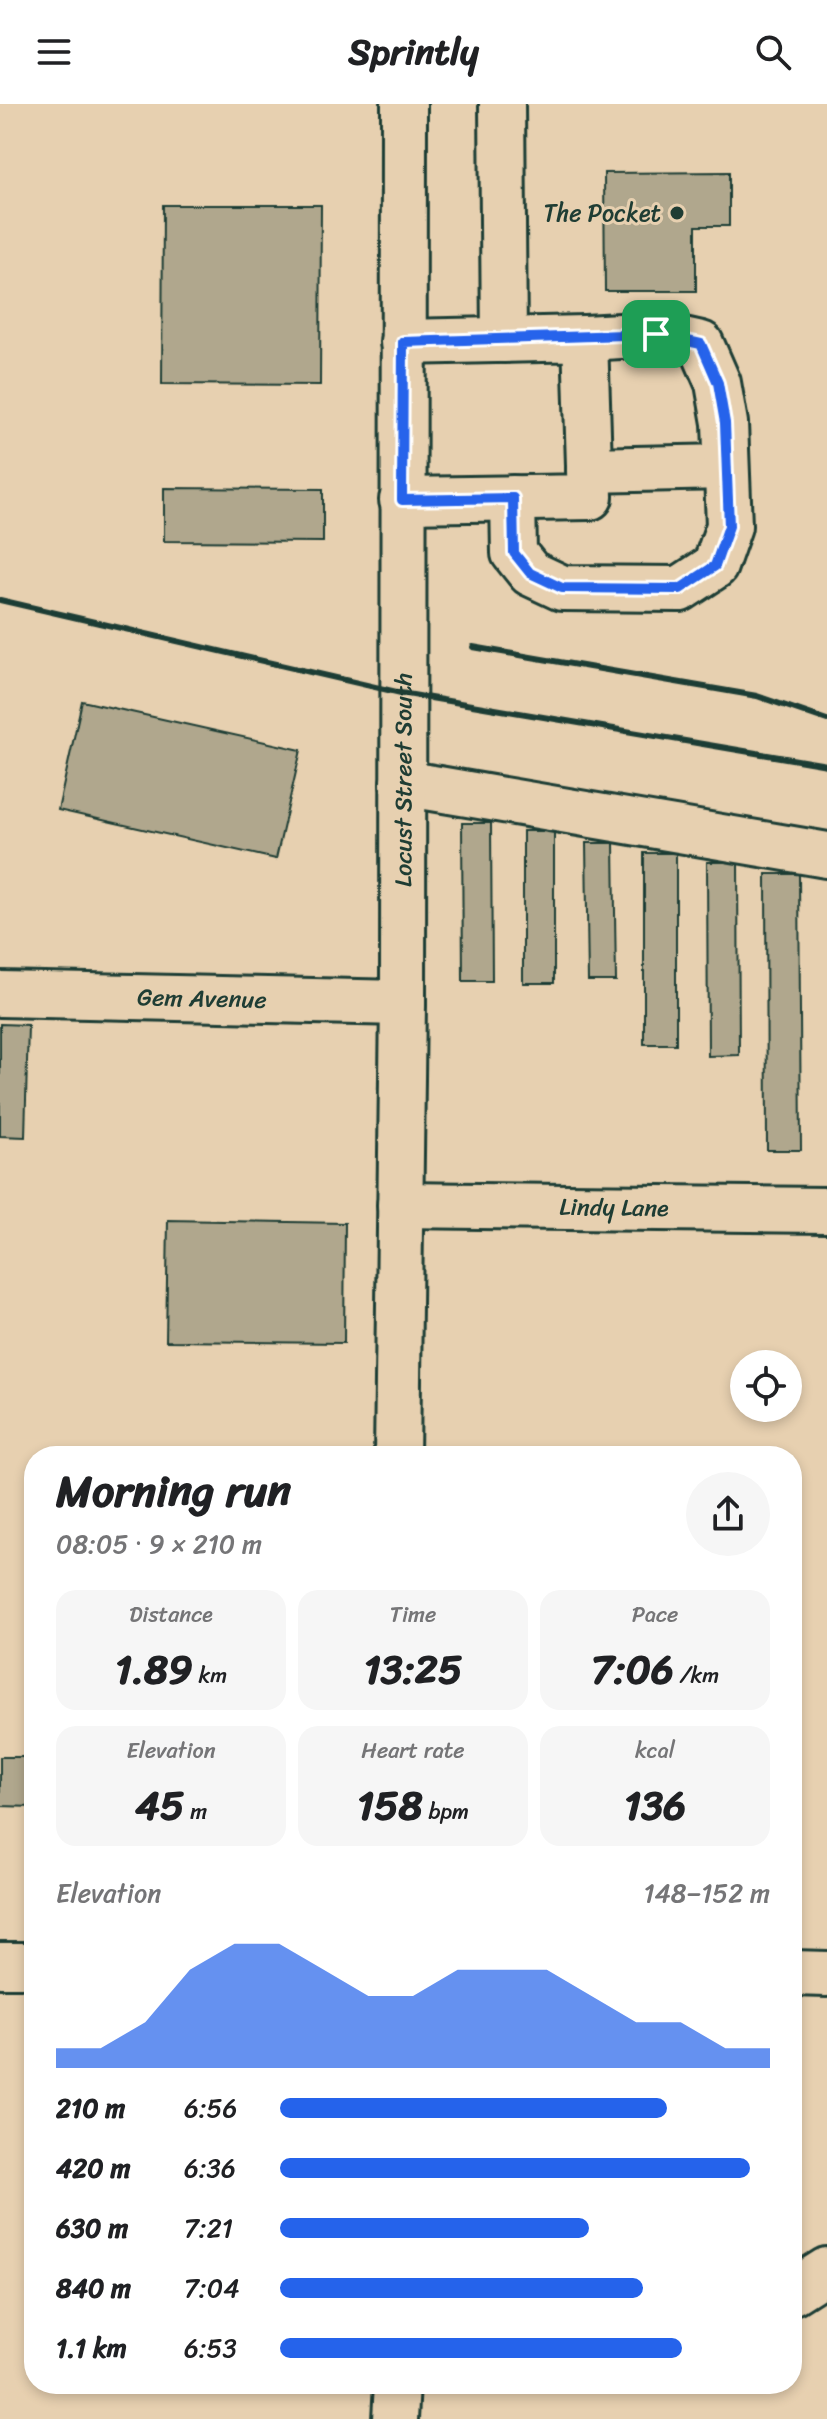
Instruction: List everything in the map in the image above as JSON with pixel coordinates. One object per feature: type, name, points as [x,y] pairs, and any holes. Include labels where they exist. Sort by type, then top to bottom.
[{"type":"street","name":"Locust Street South","points":[[397,1446],[403,1003],[404,104]]},
{"type":"street","points":[[502,104],[504,340]]},
{"type":"street","points":[[403,342],[656,334],[701,344],[718,383],[725,423],[729,526],[715,566],[680,589],[562,588],[530,573],[514,553],[513,498]]},
{"type":"street","points":[[402,500],[590,497],[585,338]]},
{"type":"street","points":[[589,470],[726,467]]},
{"type":"street","points":[[403,783],[827,855]]},
{"type":"street","name":"Gem Avenue","points":[[0,994],[403,1003]]},
{"type":"street","name":"Lindy Lane","points":[[400,1205],[827,1210]]},
{"type":"street","points":[[0,1965],[24,1965]]},
{"type":"street","points":[[802,1973],[827,1974]]},
{"type":"street","points":[[802,2286],[827,2270]]},
{"type":"street","points":[[395,2419],[396,2394]]},
{"type":"building","points":[[729,172],[729,226],[696,226],[696,291],[605,291],[604,173]]},
{"type":"building","points":[[163,205],[321,205],[320,385],[162,384]]},
{"type":"building","points":[[164,488],[323,489],[323,542],[164,541]]},
{"type":"building","points":[[82,701],[301,750],[276,859],[58,810]]},
{"type":"building","points":[[462,823],[491,823],[492,981],[463,981]]},
{"type":"building","points":[[523,831],[554,831],[554,983],[523,983]]},
{"type":"building","points":[[586,843],[614,843],[616,981],[588,981]]},
{"type":"building","points":[[644,853],[676,853],[676,1044],[644,1044]]},
{"type":"building","points":[[707,862],[738,862],[739,1055],[708,1056]]},
{"type":"building","points":[[766,874],[799,874],[801,1150],[767,1150]]},
{"type":"building","points":[[0,1024],[28,1025],[25,1137],[0,1136]]},
{"type":"building","points":[[168,1220],[345,1223],[344,1343],[166,1341]]},
{"type":"building","points":[[0,1757],[24,1757],[24,1807],[0,1806]]},
{"type":"railway","points":[[0,600],[401,693],[827,765]]},
{"type":"railway","points":[[473,647],[757,696],[827,720]]},
{"type":"place","name":"The Pocket","points":[[677,213]]},
{"type":"route","points":[[656,334],[701,344],[718,383],[725,423],[729,526],[715,566],[680,589],[562,588],[530,573],[514,553],[513,498],[402,500],[403,342],[656,334]]}]
